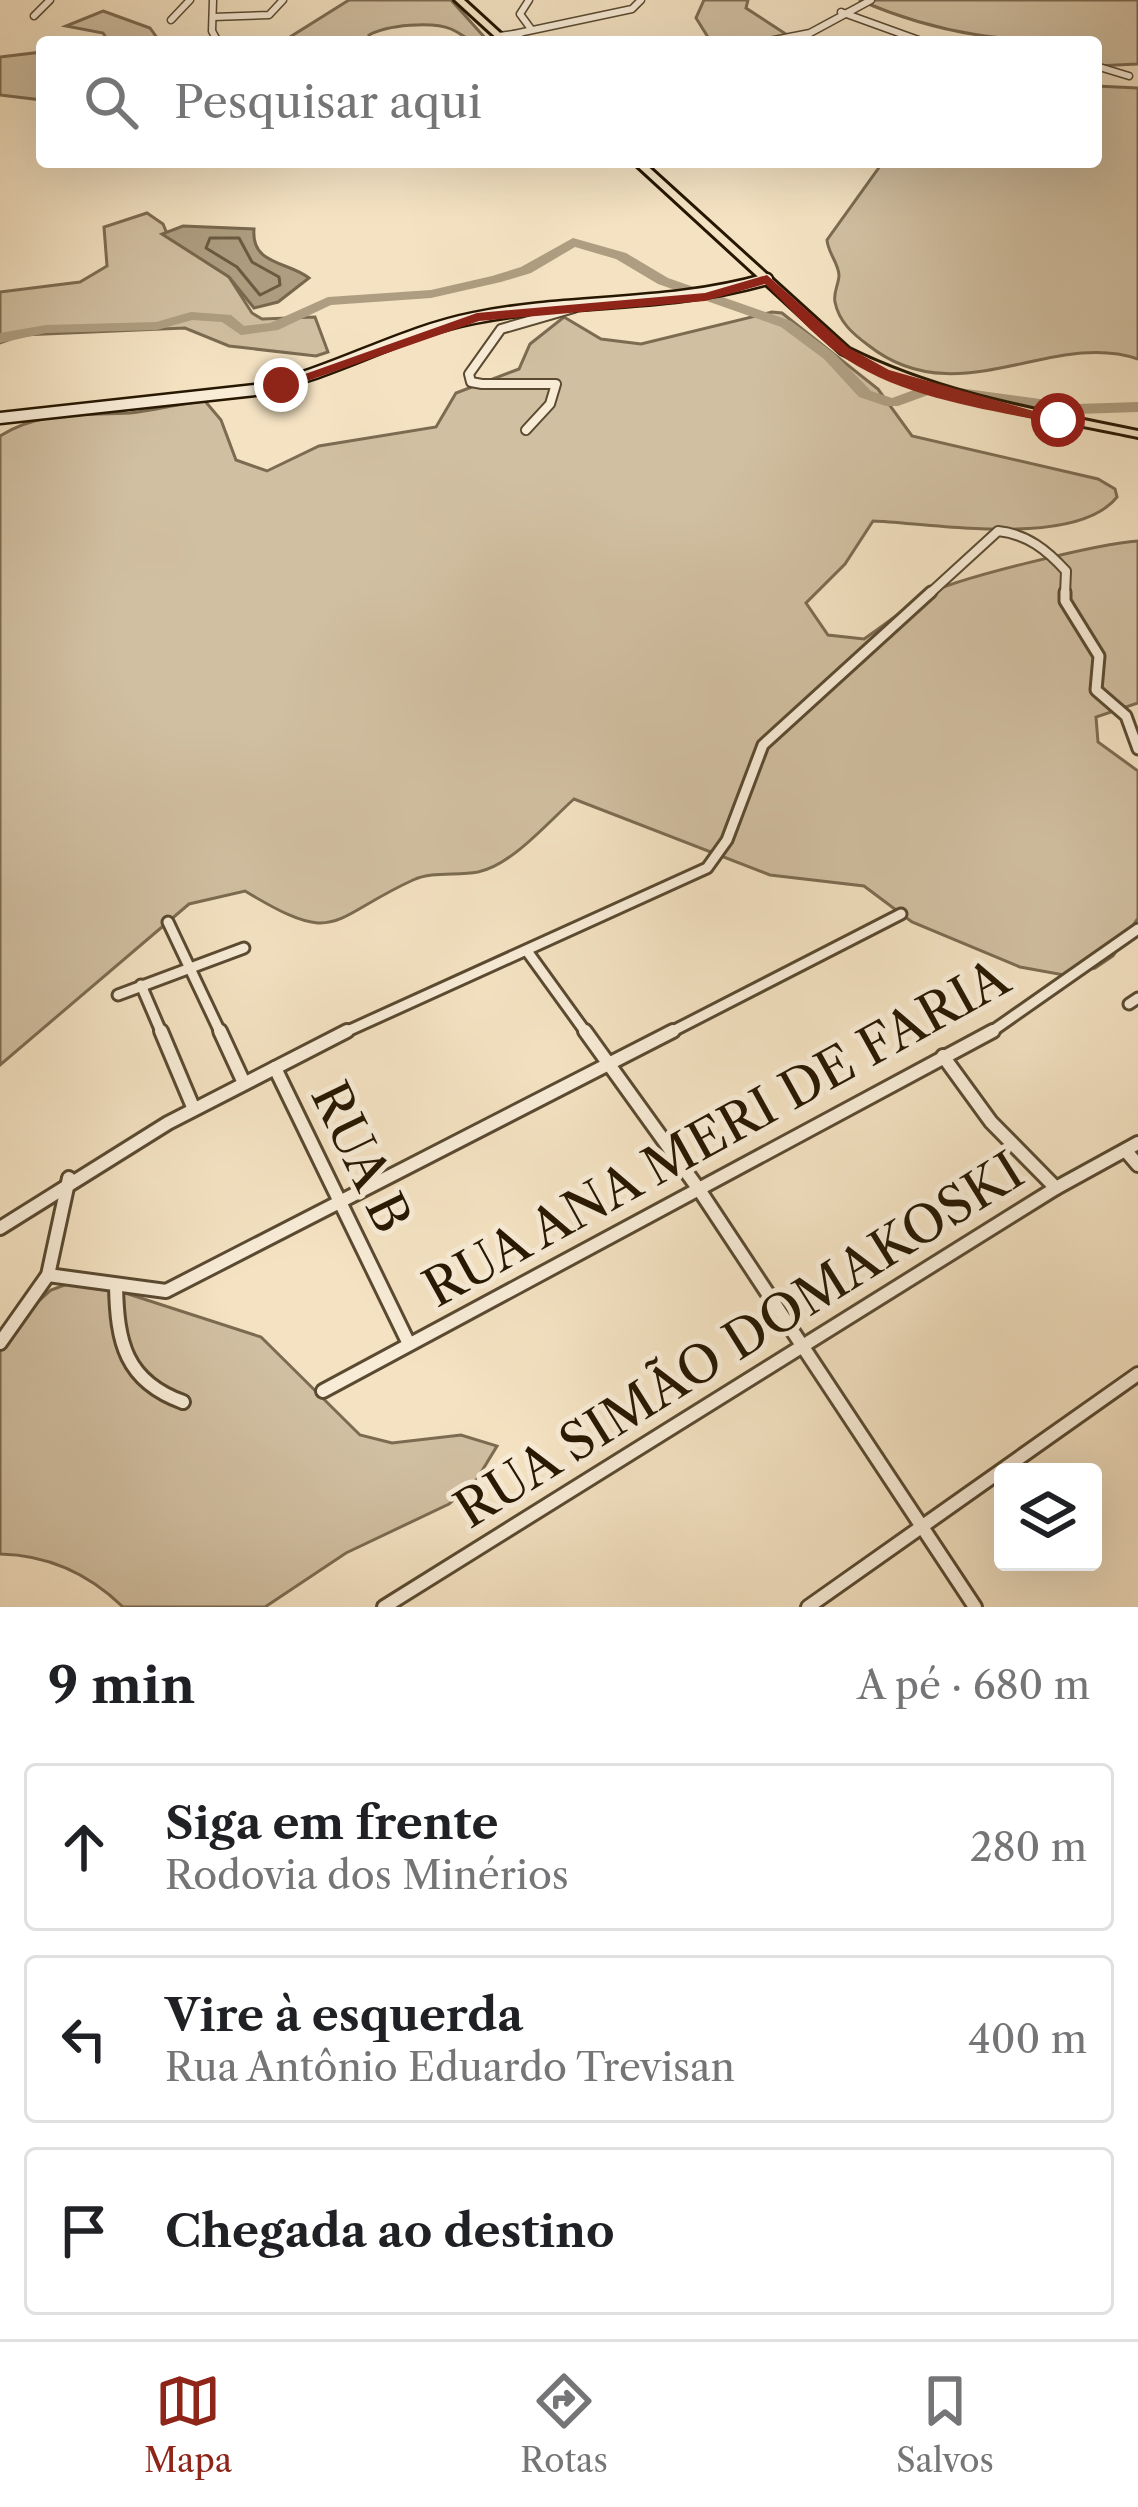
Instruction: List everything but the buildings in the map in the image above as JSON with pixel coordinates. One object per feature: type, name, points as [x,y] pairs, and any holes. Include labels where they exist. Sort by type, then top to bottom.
[{"type":"main road","points":[[459,0],[499,36]]},
{"type":"main road","points":[[645,168],[844,351],[884,373],[967,400],[1138,434]]},
{"type":"street","points":[[34,16],[50,0]]},
{"type":"street","points":[[171,20],[190,0]]},
{"type":"street","points":[[213,0],[217,36]]},
{"type":"street","points":[[213,17],[269,15],[283,0]]},
{"type":"street","points":[[529,0],[520,14],[532,29]]},
{"type":"street","points":[[509,36],[632,9],[641,0]]},
{"type":"street","points":[[799,36],[868,0]]},
{"type":"street","points":[[841,12],[907,36]]},
{"type":"street","points":[[1102,68],[1129,76]]},
{"type":"street","points":[[0,418],[255,390],[295,382],[445,325],[579,306],[705,297],[767,279]]},
{"type":"street","points":[[526,430],[550,404],[556,384],[538,380],[477,385],[470,374],[501,329],[579,306]]},
{"type":"street","points":[[0,1228],[69,1178],[193,1107],[707,868],[731,839],[746,775],[764,745],[998,531],[1014,531],[1052,554],[1066,571],[1065,601],[1099,656],[1096,690],[1126,716],[1138,749]]},
{"type":"street","points":[[48,1275],[166,1291],[901,914]]},
{"type":"street","points":[[168,922],[244,1083]]},
{"type":"street","name":"RUA ANA MERI DE FARIA","points":[[322,1391],[1016,1018],[1138,929]]},
{"type":"street","points":[[118,995],[191,963],[244,948]]},
{"type":"street","points":[[527,951],[700,1191],[975,1607]]},
{"type":"street","points":[[141,985],[193,1107]]},
{"type":"street","points":[[943,1056],[991,1122],[1056,1188]]},
{"type":"street","name":"RUA B","points":[[275,1068],[409,1344]]},
{"type":"street","points":[[1132,1147],[1138,1165]]},
{"type":"street","name":"RUA SIMÃO DOMAKOSKI","points":[[384,1607],[1056,1188],[1132,1147]]},
{"type":"street","points":[[0,1343],[48,1275],[69,1178]]},
{"type":"street","points":[[116,1285],[116,1326],[124,1358],[154,1394],[183,1402]]},
{"type":"street","points":[[808,1607],[1138,1374]]},
{"type":"shaded area","points":[[349,0],[451,0],[483,36],[421,25],[369,36],[292,36]]},
{"type":"shaded area","points":[[704,0],[748,0],[746,8],[789,36],[707,36],[696,18]]},
{"type":"shaded area","points":[[859,0],[1138,0],[1138,64],[1102,66],[1102,36],[975,34]]},
{"type":"shaded area","points":[[103,11],[150,28],[156,36],[105,36],[66,26]]},
{"type":"shaded area","points":[[36,53],[36,99],[0,95],[0,57]]},
{"type":"shaded area","points":[[1102,86],[1138,88],[1138,359],[1072,354],[970,373],[936,373],[902,365],[868,345],[840,316],[835,302],[839,275],[827,240],[879,168],[1102,168]]},
{"type":"shaded area","points":[[147,213],[163,224],[168,236],[227,274],[252,313],[262,319],[315,317],[328,352],[316,356],[229,346],[185,328],[22,335],[0,343],[0,292],[80,282],[107,266],[104,227]]},
{"type":"shaded area","points":[[782,313],[878,389],[912,436],[1098,479],[1115,489],[1117,497],[1097,513],[1037,528],[873,521],[845,564],[806,603],[828,635],[864,639],[942,588],[1030,562],[1138,541],[1138,703],[1096,717],[1098,742],[1138,771],[1138,918],[1113,956],[1095,968],[1064,975],[1020,967],[912,922],[864,886],[770,875],[574,799],[516,852],[491,868],[421,877],[332,921],[299,919],[245,891],[189,904],[0,1065],[0,436],[47,418],[130,413],[205,401],[221,420],[236,460],[267,471],[319,446],[436,427],[456,393],[519,369],[530,344],[564,317],[601,339],[641,344]]},
{"type":"shaded area","points":[[70,1283],[116,1290],[261,1337],[360,1435],[392,1443],[461,1435],[497,1446],[477,1479],[449,1504],[346,1553],[265,1607],[123,1607],[67,1568],[0,1554],[0,1336],[51,1290]]},
{"type":"water","points":[[183,226],[254,229],[264,256],[309,278],[278,302],[254,308],[229,277],[162,234]]},
{"type":"waterway","points":[[0,338],[46,329],[157,326],[191,316],[226,318],[241,331],[273,327],[328,301],[431,294],[496,279],[526,270],[573,242],[621,256],[663,281],[786,324],[829,356],[865,394],[892,403],[930,389],[1077,409],[1138,407]]},
{"type":"route","points":[[281,385],[430,329],[477,317],[705,297],[767,279],[844,351],[884,373],[967,400],[1058,420]]}]
